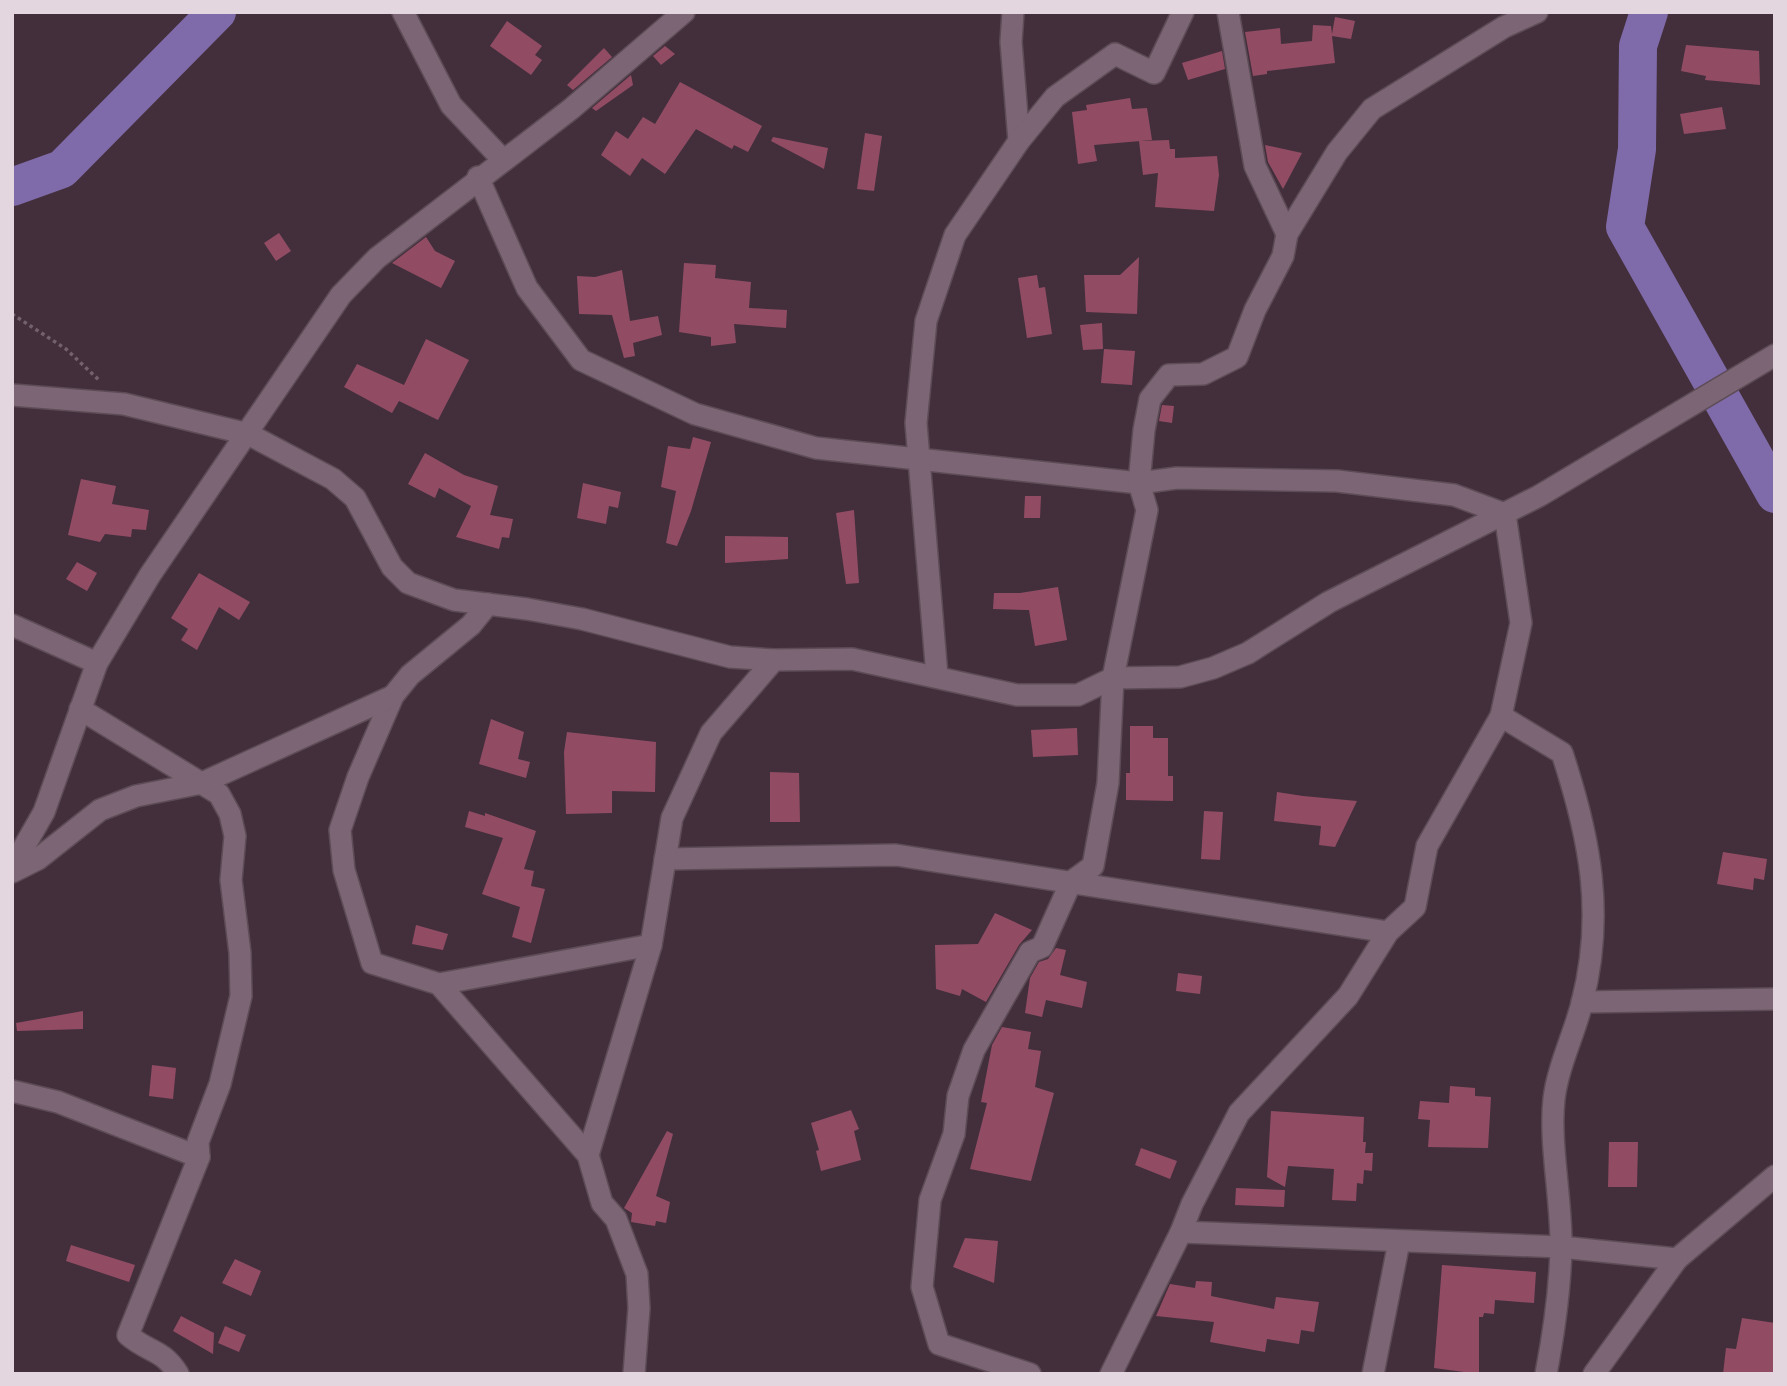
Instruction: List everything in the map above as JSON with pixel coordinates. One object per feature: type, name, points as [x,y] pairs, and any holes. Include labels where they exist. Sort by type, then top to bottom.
[{"type":"street","points":[[403,12],[451,104],[502,159]]},
{"type":"street","points":[[12,870],[44,812],[97,663],[150,575],[341,295],[377,258],[478,177],[571,108],[684,12]]},
{"type":"street","points":[[1013,12],[1011,42],[1019,141]]},
{"type":"street","points":[[937,676],[916,423],[926,321],[955,235],[1019,141],[1055,97],[1115,54],[1154,73],[1183,12]]},
{"type":"street","points":[[1227,12],[1255,166],[1287,234]]},
{"type":"street","points":[[1030,1374],[939,1344],[922,1287],[930,1200],[954,1134],[958,1096],[974,1050],[1030,952],[1042,947],[1071,882],[1093,866],[1100,840],[1108,783],[1113,678],[1147,510],[1139,483],[1150,399],[1169,374],[1203,374],[1237,358],[1255,310],[1283,256],[1287,234],[1337,152],[1372,109],[1504,27],[1537,12]]},
{"type":"street","points":[[478,177],[527,288],[582,360],[695,414],[816,448],[920,461],[1139,483],[1177,478],[1337,481],[1454,495],[1506,514]]},
{"type":"street","points":[[12,395],[124,404],[247,434],[333,479],[355,498],[392,567],[408,583],[454,600],[594,622],[730,657],[774,660],[852,659],[1017,695],[1077,695],[1113,678],[1180,677],[1248,653],[1329,602],[1506,514],[1775,355]]},
{"type":"street","points":[[1111,1374],[1181,1232],[1192,1204],[1239,1113],[1348,996],[1388,932],[1415,907],[1427,846],[1501,716],[1521,623],[1506,514]]},
{"type":"street","points":[[488,604],[471,625],[410,675],[393,696],[358,776],[340,830],[344,870],[372,963],[439,984],[651,945]]},
{"type":"street","points":[[12,625],[97,663]]},
{"type":"street","points":[[587,1155],[651,945],[672,818],[711,733],[774,660]]},
{"type":"street","points":[[12,870],[38,859],[100,810],[136,796],[202,783],[393,696]]},
{"type":"street","points":[[80,709],[219,794],[230,814],[235,836],[231,880],[240,953],[241,996],[220,1084],[198,1142],[199,1157],[128,1335],[143,1348],[167,1356],[178,1374]]},
{"type":"street","points":[[1501,716],[1562,753],[1581,812],[1591,860],[1593,896],[1590,952],[1582,1002],[1565,1052],[1554,1100],[1561,1247],[1554,1332],[1546,1374]]},
{"type":"street","points":[[665,859],[895,855],[1388,932]]},
{"type":"street","points":[[439,984],[587,1155],[601,1203],[615,1219],[637,1274],[639,1308],[634,1374]]},
{"type":"street","points":[[1582,1002],[1775,999]]},
{"type":"street","points":[[12,1091],[58,1102],[199,1157]]},
{"type":"street","points":[[1594,1374],[1677,1259],[1775,1176]]},
{"type":"street","points":[[1181,1232],[1561,1247],[1677,1259]]},
{"type":"street","points":[[1373,1374],[1399,1242]]},
{"type":"path","points":[[12,314],[66,349],[124,404]]},
{"type":"building","points":[[1335,17],[1355,21],[1351,39],[1332,36],[1335,63],[1267,71],[1267,74],[1253,76],[1245,32],[1280,28],[1281,44],[1312,41],[1313,25],[1331,26],[1332,34]]},
{"type":"building","points":[[507,21],[542,46],[535,55],[542,60],[531,75],[490,46]]},
{"type":"building","points":[[1686,45],[1759,51],[1760,85],[1705,80],[1706,76],[1681,71]]},
{"type":"building","points":[[665,46],[675,54],[661,65],[653,56]]},
{"type":"building","points":[[604,48],[612,57],[573,90],[567,85]]},
{"type":"building","points":[[1222,51],[1225,69],[1188,80],[1182,63]]},
{"type":"building","points":[[631,75],[633,85],[596,111],[592,108]]},
{"type":"building","points":[[680,82],[762,126],[748,152],[734,145],[732,149],[696,129],[665,174],[642,158],[630,176],[601,155],[616,131],[628,139],[643,117],[655,124]]},
{"type":"building","points":[[1130,98],[1132,109],[1147,108],[1152,140],[1094,145],[1097,161],[1078,164],[1072,112],[1087,110],[1086,105]]},
{"type":"building","points":[[1722,107],[1726,129],[1684,134],[1680,114]]},
{"type":"building","points":[[865,133],[882,136],[874,191],[857,189]]},
{"type":"building","points":[[773,137],[828,148],[824,169],[771,141]]},
{"type":"building","points":[[1169,140],[1170,149],[1175,149],[1175,158],[1217,156],[1219,175],[1214,211],[1155,207],[1158,173],[1143,175],[1139,141]]},
{"type":"building","points":[[1265,145],[1302,153],[1283,189],[1268,162]]},
{"type":"building","points":[[279,233],[291,251],[276,261],[264,243]]},
{"type":"building","points":[[426,237],[435,251],[455,261],[441,288],[392,263]]},
{"type":"building","points":[[1139,257],[1137,314],[1086,312],[1084,275],[1120,275]]},
{"type":"building","points":[[684,263],[716,265],[715,278],[751,282],[749,308],[787,310],[786,328],[734,324],[736,343],[711,346],[711,337],[679,332]]},
{"type":"building","points":[[622,270],[630,321],[658,316],[662,335],[633,343],[635,356],[624,358],[612,315],[579,314],[577,276],[595,277]]},
{"type":"building","points":[[1037,275],[1039,288],[1045,287],[1052,334],[1027,338],[1018,278]]},
{"type":"building","points":[[1102,323],[1103,349],[1083,350],[1080,325]]},
{"type":"building","points":[[426,339],[469,360],[438,420],[399,401],[392,413],[344,387],[357,364],[404,385]]},
{"type":"building","points":[[1104,349],[1135,351],[1132,385],[1101,383]]},
{"type":"building","points":[[1162,405],[1174,406],[1172,423],[1159,421]]},
{"type":"building","points":[[693,437],[711,442],[691,511],[677,546],[666,543],[676,491],[661,487],[668,446],[690,449]]},
{"type":"building","points":[[425,453],[464,475],[498,486],[490,515],[513,519],[509,538],[502,537],[499,549],[456,537],[471,506],[439,488],[435,498],[408,484]]},
{"type":"building","points":[[81,479],[116,486],[112,504],[149,510],[146,530],[132,529],[131,537],[105,534],[100,542],[68,535]]},
{"type":"building","points":[[583,483],[621,492],[618,508],[609,506],[606,524],[577,518]]},
{"type":"building","points":[[1025,496],[1041,496],[1040,518],[1024,518]]},
{"type":"building","points":[[854,510],[859,583],[846,584],[836,513]]},
{"type":"building","points":[[725,536],[788,537],[788,559],[725,563]]},
{"type":"building","points":[[77,562],[97,573],[87,591],[66,579]]},
{"type":"building","points":[[199,573],[250,602],[239,620],[219,607],[197,650],[181,640],[188,629],[171,618]]},
{"type":"building","points":[[1058,587],[1067,640],[1035,646],[1029,610],[993,609],[994,593],[1020,593]]},
{"type":"building","points":[[491,719],[524,732],[518,759],[530,762],[526,778],[479,764]]},
{"type":"building","points":[[1130,726],[1153,726],[1153,738],[1168,738],[1168,776],[1173,776],[1173,801],[1126,800],[1126,773],[1130,773]]},
{"type":"building","points":[[1077,728],[1078,755],[1033,757],[1031,730]]},
{"type":"building","points":[[567,732],[656,742],[655,792],[612,791],[612,813],[566,814],[564,752]]},
{"type":"building","points":[[770,772],[799,773],[800,822],[770,822]]},
{"type":"building","points":[[1277,792],[1357,801],[1335,847],[1319,845],[1321,826],[1274,821]]},
{"type":"building","points":[[469,811],[485,816],[485,813],[536,831],[524,869],[534,871],[531,886],[545,889],[531,943],[512,937],[520,907],[482,894],[503,838],[465,827]]},
{"type":"building","points":[[1204,811],[1223,812],[1220,860],[1201,859]]},
{"type":"building","points":[[1723,852],[1767,859],[1764,880],[1754,878],[1753,890],[1717,884]]},
{"type":"building","points":[[995,913],[1032,930],[1019,945],[986,1002],[962,989],[960,996],[936,989],[935,945],[978,944]]},
{"type":"building","points":[[416,925],[448,934],[443,950],[412,944]]},
{"type":"building","points":[[1056,948],[1066,950],[1060,975],[1087,982],[1082,1008],[1046,1000],[1042,1017],[1025,1013],[1030,978],[1039,962],[1048,959]]},
{"type":"building","points":[[1178,973],[1202,976],[1200,994],[1176,991]]},
{"type":"building","points":[[83,1011],[83,1029],[17,1031],[16,1023]]},
{"type":"building","points":[[1002,1027],[1031,1032],[1028,1049],[1041,1051],[1035,1087],[1054,1093],[1031,1181],[970,1169],[987,1103],[981,1102],[992,1045]]},
{"type":"building","points":[[152,1065],[176,1068],[173,1099],[149,1096]]},
{"type":"building","points":[[1450,1086],[1475,1088],[1475,1096],[1491,1097],[1488,1148],[1428,1147],[1430,1120],[1418,1119],[1420,1101],[1449,1103]]},
{"type":"building","points":[[851,1110],[859,1129],[854,1131],[861,1160],[821,1171],[816,1151],[819,1150],[811,1123]]},
{"type":"building","points":[[1271,1111],[1364,1117],[1363,1142],[1366,1142],[1365,1153],[1373,1153],[1372,1171],[1364,1170],[1363,1184],[1357,1183],[1356,1201],[1332,1200],[1334,1169],[1288,1166],[1285,1187],[1267,1177]]},
{"type":"building","points":[[667,1131],[673,1134],[656,1196],[670,1202],[666,1223],[656,1221],[655,1226],[631,1222],[632,1213],[624,1208]]},
{"type":"building","points":[[1609,1142],[1638,1142],[1637,1187],[1608,1187]]},
{"type":"building","points":[[1141,1148],[1177,1161],[1170,1179],[1135,1165]]},
{"type":"building","points":[[1236,1188],[1285,1190],[1284,1207],[1235,1205]]},
{"type":"building","points":[[965,1238],[998,1241],[994,1283],[953,1267]]},
{"type":"building","points":[[71,1245],[135,1265],[129,1282],[66,1261]]},
{"type":"building","points":[[235,1259],[261,1271],[251,1296],[222,1283]]},
{"type":"building","points":[[1442,1265],[1536,1272],[1534,1303],[1495,1300],[1494,1314],[1484,1313],[1483,1317],[1479,1317],[1479,1374],[1434,1368]]},
{"type":"building","points":[[1196,1281],[1212,1282],[1211,1296],[1274,1309],[1276,1297],[1319,1302],[1314,1332],[1301,1330],[1299,1344],[1267,1339],[1265,1352],[1210,1342],[1214,1322],[1156,1316],[1170,1284],[1195,1288]]},
{"type":"building","points":[[181,1316],[214,1333],[213,1354],[173,1331]]},
{"type":"building","points":[[1742,1318],[1775,1323],[1775,1374],[1723,1374],[1726,1348],[1736,1349]]},
{"type":"building","points":[[225,1326],[246,1335],[239,1352],[218,1343]]},
{"type":"waterway","points":[[12,187],[62,169],[217,12]]},
{"type":"waterway","points":[[1649,12],[1638,46],[1637,149],[1625,227],[1775,494]]}]
